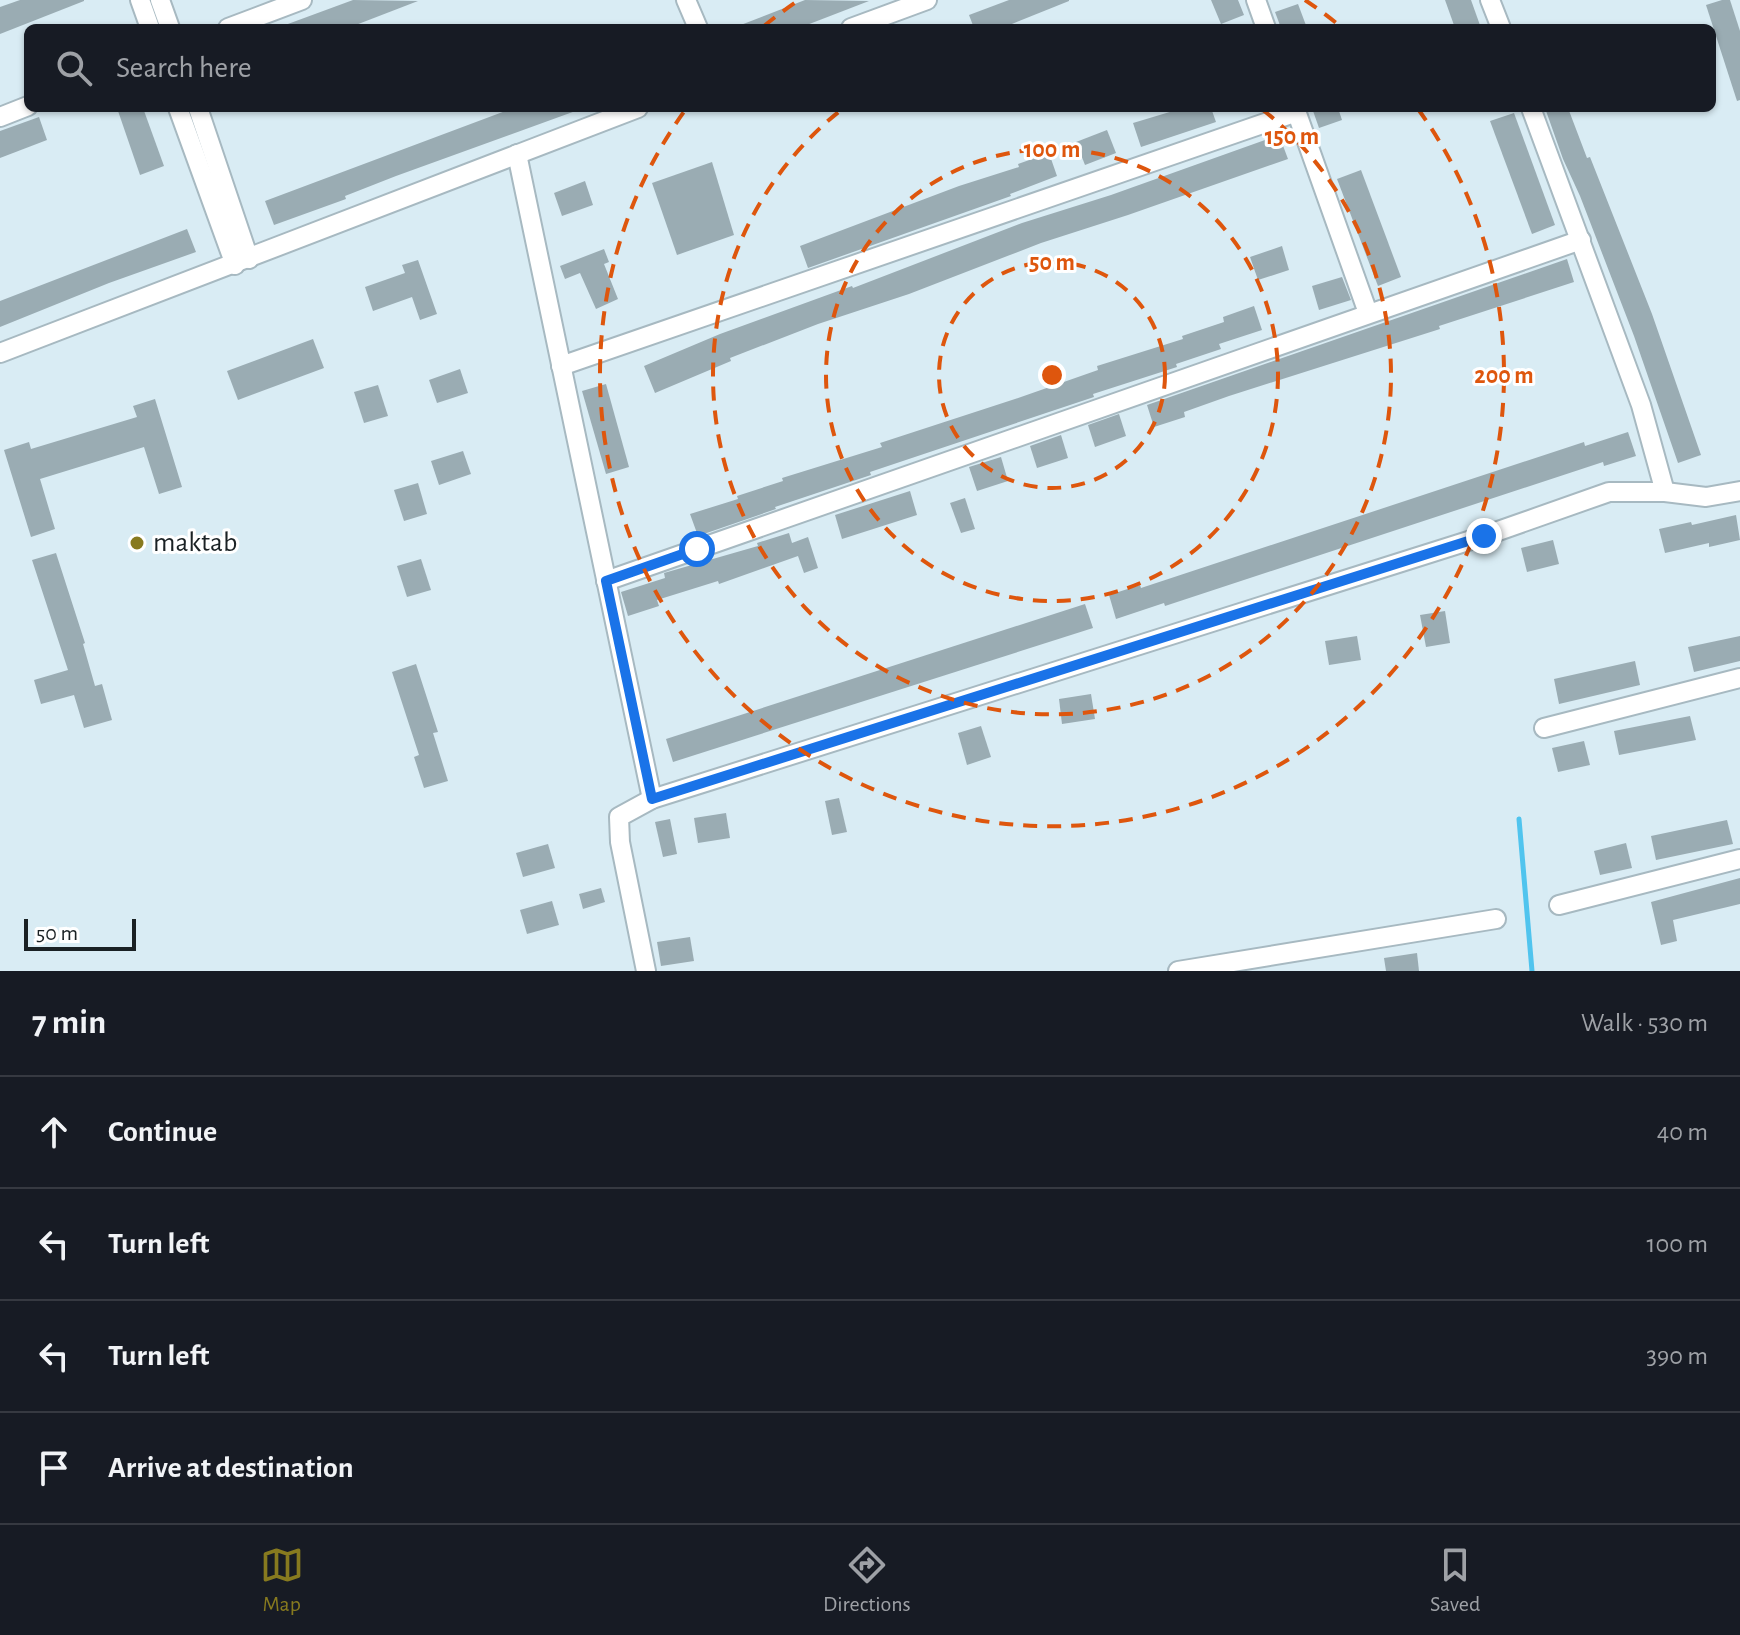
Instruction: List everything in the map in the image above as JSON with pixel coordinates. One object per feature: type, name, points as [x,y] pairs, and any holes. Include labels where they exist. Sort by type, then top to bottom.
[{"type":"street","points":[[140,0],[149,24]]},
{"type":"street","points":[[160,0],[169,24]]},
{"type":"street","points":[[239,24],[302,0]]},
{"type":"street","points":[[686,0],[696,24]]},
{"type":"street","points":[[862,24],[927,0]]},
{"type":"street","points":[[1256,0],[1265,24]]},
{"type":"street","points":[[1490,0],[1499,24]]},
{"type":"street","points":[[0,117],[24,108]]},
{"type":"street","points":[[180,112],[242,262]]},
{"type":"street","points":[[199,112],[242,262]]},
{"type":"street","points":[[0,353],[627,112]]},
{"type":"street","points":[[561,366],[1290,112]]},
{"type":"street","points":[[1297,112],[1368,313]]},
{"type":"street","points":[[1533,112],[1641,405],[1665,492]]},
{"type":"street","points":[[517,154],[652,799]]},
{"type":"street","points":[[606,581],[1581,240]]},
{"type":"street","points":[[646,971],[620,842],[619,817],[652,799],[1484,536],[1609,492],[1665,492],[1706,497],[1740,491]]},
{"type":"street","points":[[1544,728],[1740,678]]},
{"type":"street","points":[[1559,905],[1740,859]]},
{"type":"street","points":[[1178,971],[1496,919]]},
{"type":"building","points":[[20,0],[84,0],[0,34],[0,7]]},
{"type":"building","points":[[353,0],[418,1],[358,24],[288,24]]},
{"type":"building","points":[[805,0],[869,1],[809,24],[743,24]]},
{"type":"building","points":[[1009,0],[1069,0],[1012,24],[972,24],[969,15]]},
{"type":"building","points":[[1211,0],[1238,0],[1244,15],[1221,24]]},
{"type":"building","points":[[1445,0],[1471,0],[1480,24],[1454,24]]},
{"type":"building","points":[[1730,0],[1740,31],[1740,100],[1737,101],[1716,36],[1716,24],[1712,24],[1706,5]]},
{"type":"building","points":[[1298,4],[1306,24],[1280,24],[1275,12]]},
{"type":"building","points":[[118,112],[144,112],[164,166],[140,175]]},
{"type":"building","points":[[502,112],[573,112],[396,176],[345,196],[346,199],[274,225],[265,201]]},
{"type":"building","points":[[1170,112],[1212,112],[1216,122],[1141,147],[1133,123]]},
{"type":"building","points":[[1313,112],[1339,112],[1342,120],[1319,128]]},
{"type":"building","points":[[1546,112],[1570,112],[1587,158],[1590,157],[1652,314],[1701,455],[1678,463],[1634,336]]},
{"type":"building","points":[[1514,113],[1555,225],[1532,234],[1490,121]]},
{"type":"building","points":[[39,117],[47,140],[0,158],[0,131]]},
{"type":"building","points":[[1107,130],[1116,153],[1085,165],[1076,142]]},
{"type":"building","points":[[1279,135],[1288,159],[1041,243],[909,294],[818,324],[730,358],[731,361],[655,393],[644,366],[720,334],[853,288],[1022,223]]},
{"type":"building","points":[[1049,153],[1057,176],[1011,196],[808,268],[800,246],[959,186],[1019,167],[1018,164]]},
{"type":"building","points":[[712,162],[734,235],[677,255],[652,183]]},
{"type":"building","points":[[1361,170],[1401,277],[1378,286],[1337,179]]},
{"type":"building","points":[[585,181],[593,205],[562,216],[554,193]]},
{"type":"building","points":[[187,229],[196,252],[0,327],[0,301]]},
{"type":"building","points":[[1282,246],[1289,270],[1258,280],[1250,257]]},
{"type":"building","points":[[604,249],[609,262],[604,264],[618,299],[596,309],[580,273],[565,279],[560,266]]},
{"type":"building","points":[[1567,259],[1574,282],[1439,326],[1440,329],[1229,396],[1184,412],[1185,417],[1154,427],[1147,405]]},
{"type":"building","points":[[418,260],[437,314],[420,320],[412,297],[373,311],[365,287],[405,273],[402,265]]},
{"type":"building","points":[[1342,277],[1351,300],[1319,310],[1312,286]]},
{"type":"building","points":[[1254,306],[1262,330],[1219,344],[1221,349],[1093,394],[1094,397],[870,472],[871,475],[698,536],[690,514],[738,499],[737,496],[783,481],[782,478],[882,447],[880,443],[1183,339],[1182,336],[1224,322],[1223,317]]},
{"type":"building","points":[[313,339],[324,368],[238,400],[227,371]]},
{"type":"building","points":[[460,369],[468,393],[437,403],[429,380]]},
{"type":"building","points":[[606,384],[629,467],[606,474],[582,391]]},
{"type":"building","points":[[378,385],[388,416],[364,423],[354,392]]},
{"type":"building","points":[[155,399],[182,487],[159,494],[144,447],[40,479],[55,529],[31,537],[4,450],[29,442],[31,449],[137,417],[133,406]]},
{"type":"building","points":[[1119,414],[1126,436],[1095,447],[1088,425]]},
{"type":"building","points":[[1628,432],[1636,456],[1604,466],[1603,462],[1165,606],[1164,603],[1116,619],[1109,595],[1140,585],[1141,588],[1584,442],[1585,446]]},
{"type":"building","points":[[1061,435],[1068,458],[1037,468],[1030,446]]},
{"type":"building","points":[[463,451],[471,474],[439,485],[431,461]]},
{"type":"building","points":[[1001,457],[1008,481],[977,491],[969,467]]},
{"type":"building","points":[[418,483],[427,514],[404,521],[394,490]]},
{"type":"building","points":[[910,491],[917,515],[842,539],[835,515]]},
{"type":"building","points":[[965,498],[975,529],[961,533],[950,503]]},
{"type":"building","points":[[1736,515],[1740,540],[1665,553],[1659,529]]},
{"type":"building","points":[[789,533],[792,543],[808,537],[818,568],[804,573],[798,556],[719,584],[718,581],[657,600],[659,606],[628,616],[621,592],[665,578],[664,573],[758,546],[757,543]]},
{"type":"building","points":[[1553,540],[1559,564],[1527,572],[1521,548]]},
{"type":"building","points":[[56,553],[85,643],[95,686],[102,684],[112,720],[84,728],[74,695],[41,704],[34,680],[68,670],[32,560]]},
{"type":"building","points":[[421,559],[431,590],[407,597],[397,566]]},
{"type":"building","points":[[1085,604],[1093,628],[673,762],[666,739]]},
{"type":"building","points":[[1445,611],[1450,643],[1426,647],[1420,615]]},
{"type":"building","points":[[1357,636],[1361,660],[1329,665],[1325,641]]},
{"type":"building","points":[[1740,636],[1740,661],[1694,672],[1688,647]]},
{"type":"building","points":[[1635,661],[1640,685],[1559,704],[1554,679]]},
{"type":"building","points":[[416,664],[438,732],[433,733],[448,781],[424,788],[414,757],[419,755],[392,672]]},
{"type":"building","points":[[1091,694],[1095,719],[1062,724],[1059,699]]},
{"type":"building","points":[[1690,716],[1696,740],[1619,755],[1614,731]]},
{"type":"building","points":[[981,726],[991,757],[967,765],[958,733]]},
{"type":"building","points":[[1584,741],[1590,765],[1558,772],[1552,748]]},
{"type":"building","points":[[839,798],[847,832],[832,835],[825,801]]},
{"type":"building","points":[[726,813],[730,838],[698,843],[694,818]]},
{"type":"building","points":[[670,819],[677,854],[663,857],[655,822]]},
{"type":"building","points":[[1727,820],[1733,844],[1656,860],[1651,836]]},
{"type":"building","points":[[1626,843],[1632,868],[1600,875],[1594,851]]},
{"type":"building","points":[[548,844],[555,868],[523,877],[516,853]]},
{"type":"building","points":[[1740,878],[1740,904],[1673,920],[1677,941],[1661,945],[1651,902]]},
{"type":"building","points":[[601,888],[605,902],[583,909],[579,894]]},
{"type":"building","points":[[552,901],[559,925],[527,934],[520,910]]},
{"type":"building","points":[[690,937],[694,961],[661,966],[657,942]]},
{"type":"building","points":[[1417,953],[1419,971],[1386,971],[1384,958]]},
{"type":"waterway","points":[[1519,819],[1532,971]]},
{"type":"place","name":"maktab","points":[[137,543]]},
{"type":"route","points":[[697,549],[606,581],[652,799],[1484,536]]}]
